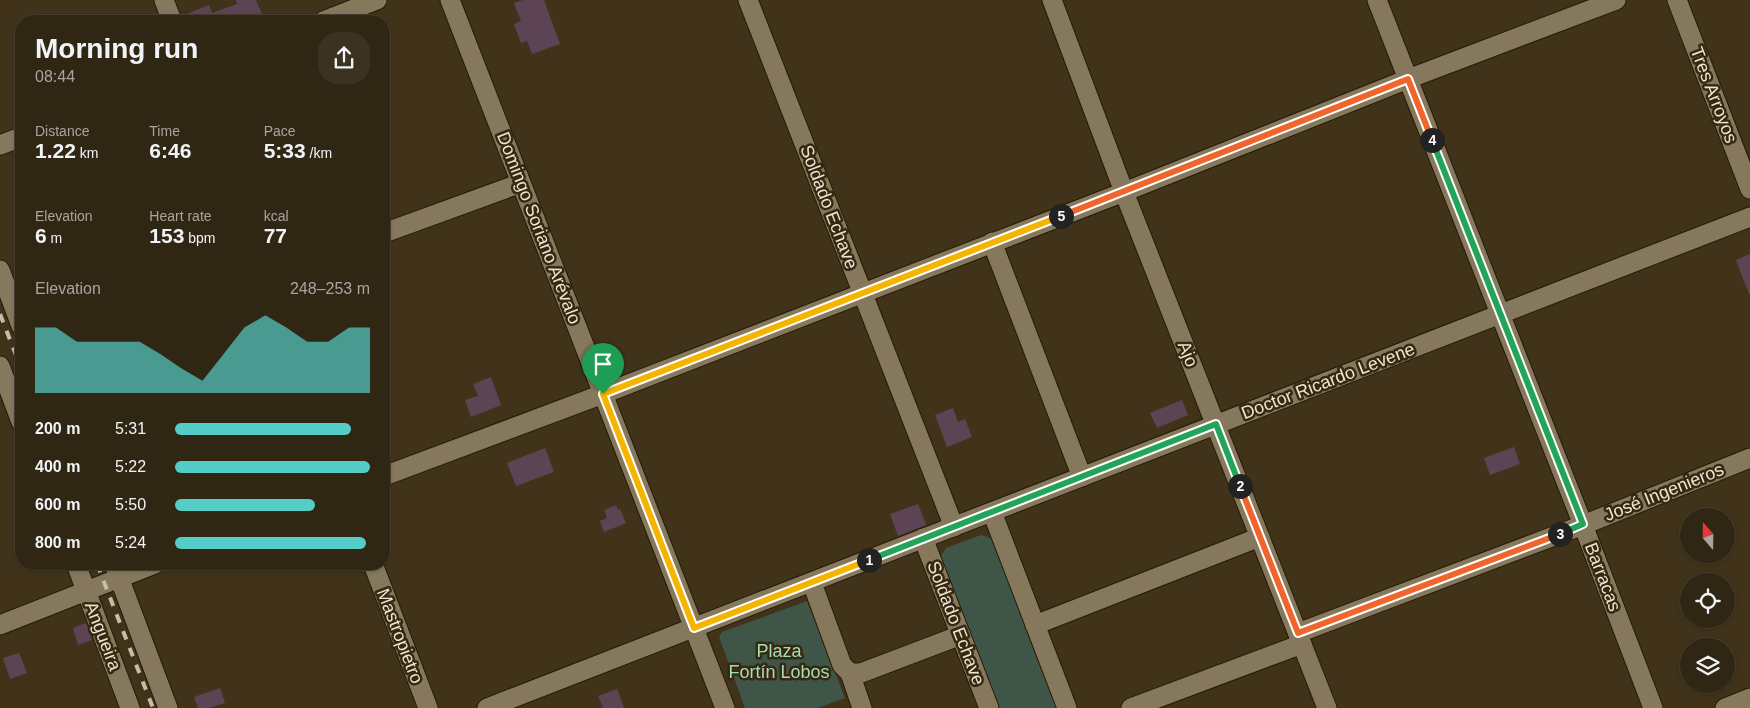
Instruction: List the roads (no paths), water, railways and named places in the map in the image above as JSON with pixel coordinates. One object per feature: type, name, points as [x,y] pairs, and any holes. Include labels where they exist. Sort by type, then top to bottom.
[{"type":"street","points":[[164,0],[170,15]]},
{"type":"street","points":[[338,15],[377,0]]},
{"type":"street","name":"Domingo Soriano Arévalo","points":[[450,0],[725,708]]},
{"type":"street","name":"Soldado Echave","points":[[748,0],[954,527]]},
{"type":"street","name":"Ajo","points":[[1052,0],[1124,192],[1327,708]]},
{"type":"street","name":"Barracas","points":[[1376,0],[1501,314],[1653,708]]},
{"type":"street","points":[[390,474],[603,394],[1124,192],[1408,79],[1616,0]]},
{"type":"street","name":"Tres Arroyos","points":[[1677,0],[1750,189]]},
{"type":"street","points":[[0,145],[15,139]]},
{"type":"street","points":[[390,231],[521,183]]},
{"type":"street","name":"Doctor Ricardo Levene","points":[[487,708],[1750,217]]},
{"type":"street","points":[[992,242],[1082,477]]},
{"type":"street","points":[[0,270],[15,310]]},
{"type":"street","points":[[2,375],[15,407]]},
{"type":"street","name":"José Ingenieros","points":[[1131,708],[1750,458]]},
{"type":"street","points":[[992,512],[1067,708]]},
{"type":"street","points":[[1035,625],[1260,537]]},
{"type":"street","name":"Soldado Echave","points":[[923,538],[988,708]]},
{"type":"street","name":"Angueira","points":[[78,570],[130,708]]},
{"type":"street","name":"Mastropietro","points":[[374,570],[428,708]]},
{"type":"street","points":[[0,625],[86,592],[117,571]]},
{"type":"street","name":"Angueira","points":[[117,571],[168,708]]},
{"type":"street","points":[[812,583],[842,665],[850,673],[862,708]]},
{"type":"street","points":[[850,673],[861,673],[961,635]]},
{"type":"street","points":[[1725,708],[1750,698]]},
{"type":"railway","points":[[0,314],[15,353]]},
{"type":"railway","points":[[99,570],[153,708]]},
{"type":"park label","name":"Plaza Fortín Lobos","points":[[779,661]]}]
